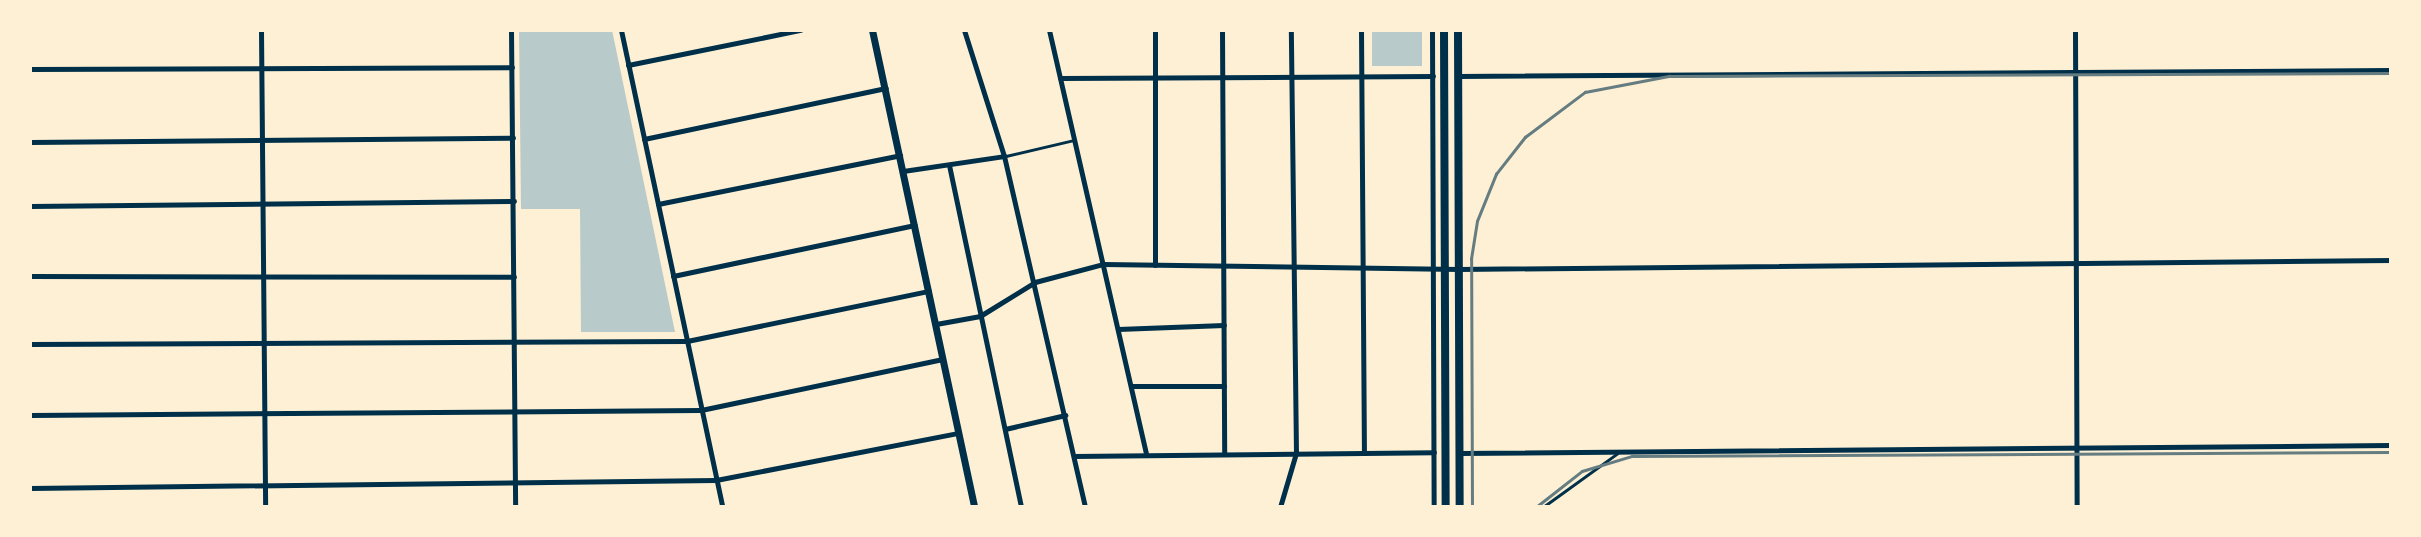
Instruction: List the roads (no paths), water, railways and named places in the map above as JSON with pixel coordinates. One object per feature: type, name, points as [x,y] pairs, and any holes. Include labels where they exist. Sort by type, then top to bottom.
[{"type":"main road","points":[[1444,30],[1446,507]]},
{"type":"main road","points":[[1458,30],[1460,507]]},
{"type":"main road","points":[[1446,419],[1460,419]]},
{"type":"street","points":[[261,30],[265,507]]},
{"type":"street","points":[[511,30],[515,507]]},
{"type":"street","points":[[621,30],[722,507]]},
{"type":"street","points":[[628,65],[800,30]]},
{"type":"street","points":[[872,30],[974,506],[964,507]]},
{"type":"street","points":[[964,30],[1004,156],[1085,507]]},
{"type":"street","points":[[1049,30],[1146,454]]},
{"type":"street","points":[[1155,30],[1155,265]]},
{"type":"street","points":[[1222,30],[1224,453]]},
{"type":"street","points":[[1280,507],[1296,453],[1292,30]]},
{"type":"street","points":[[1361,30],[1364,452]]},
{"type":"street","points":[[1432,30],[1434,507]]},
{"type":"street","points":[[2075,30],[2077,507]]},
{"type":"street","points":[[30,69],[512,67]]},
{"type":"street","points":[[1459,76],[2391,70]]},
{"type":"street","points":[[1060,78],[1433,76]]},
{"type":"street","points":[[644,139],[886,88]]},
{"type":"street","points":[[30,142],[513,138]]},
{"type":"street","points":[[658,204],[900,155]]},
{"type":"street","points":[[903,171],[1004,156]]},
{"type":"street","points":[[949,165],[1021,507]]},
{"type":"street","points":[[30,206],[262,206],[514,201]]},
{"type":"street","points":[[673,276],[915,225]]},
{"type":"street","points":[[936,324],[980,316],[1035,282],[1103,264],[1434,264],[1460,269],[2075,260],[2391,260]]},
{"type":"street","points":[[30,276],[514,277]]},
{"type":"street","points":[[30,344],[687,341],[929,291]]},
{"type":"street","points":[[1118,329],[1224,325]]},
{"type":"street","points":[[30,415],[701,410],[943,359]]},
{"type":"street","points":[[1131,387],[1224,386]]},
{"type":"street","points":[[1005,429],[1065,415]]},
{"type":"street","points":[[30,488],[716,480],[958,433]]},
{"type":"street","points":[[1460,453],[2391,445]]},
{"type":"street","points":[[1074,456],[1434,452]]},
{"type":"lane","points":[[1004,156],[1074,140]]},
{"type":"lane","points":[[1543,507],[1621,452]]},
{"type":"railway","points":[[1472,507],[1471,259],[1477,221],[1496,174],[1525,137],[1585,92],[1669,76],[2391,73]]},
{"type":"railway","points":[[1536,507],[1582,471],[1632,456],[2391,452]]}]
